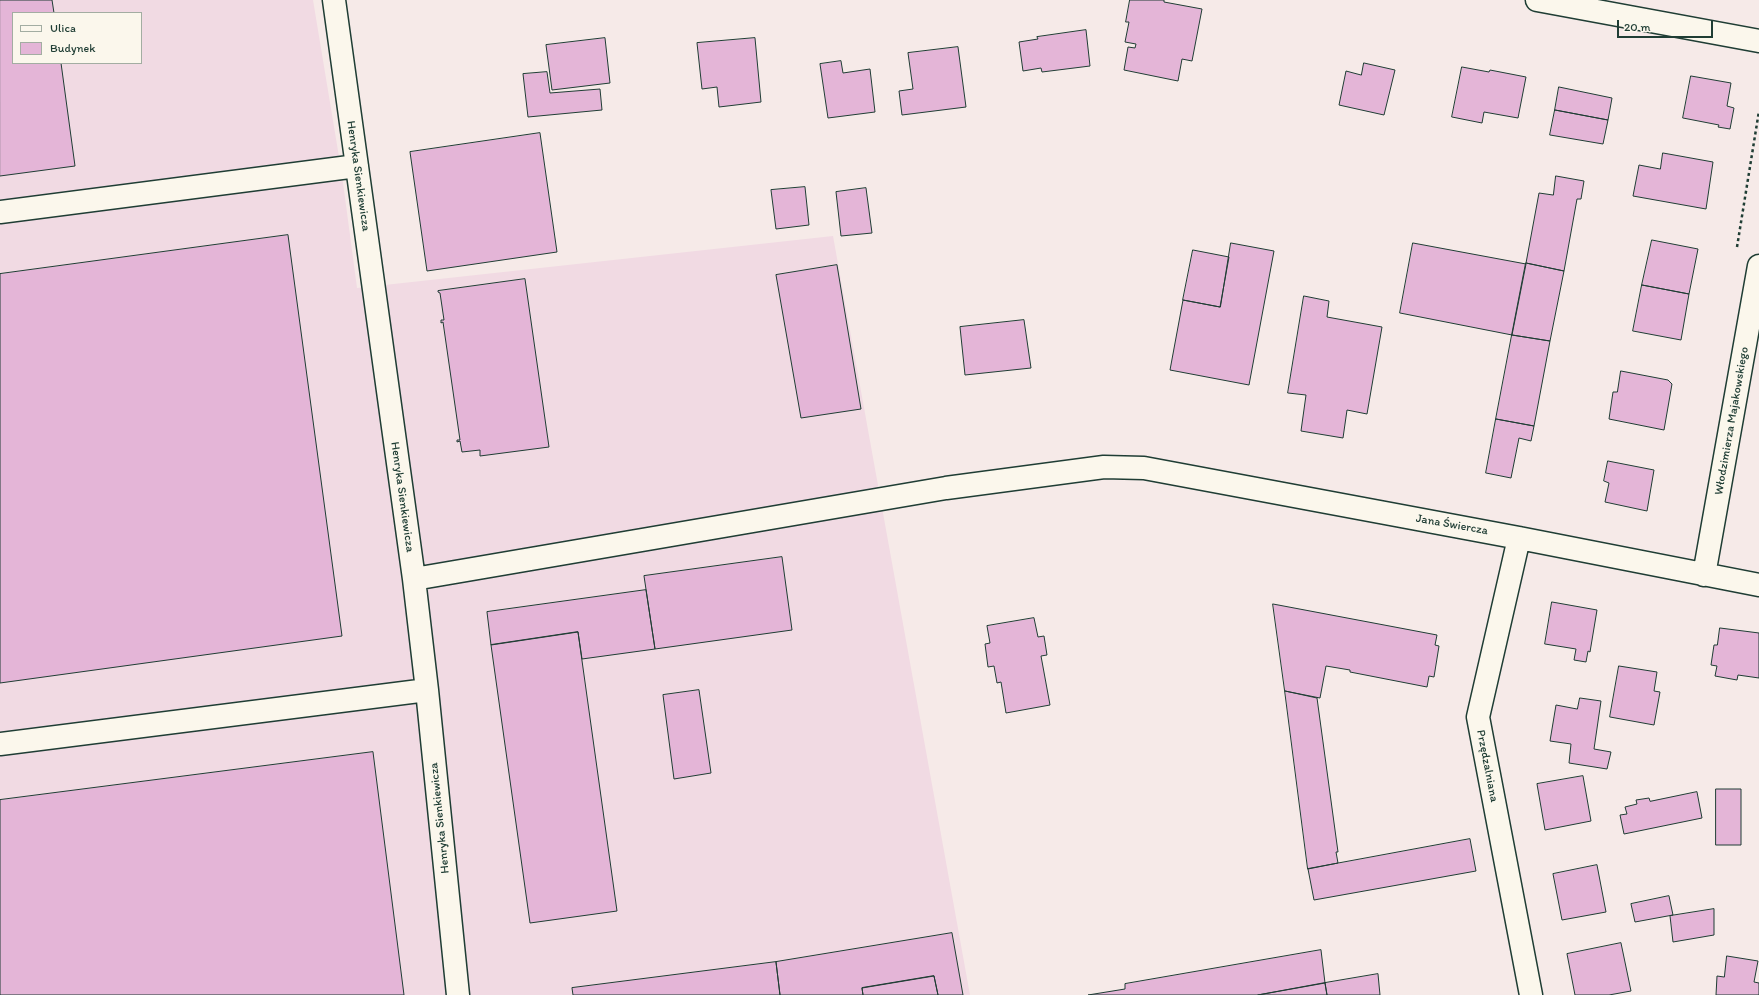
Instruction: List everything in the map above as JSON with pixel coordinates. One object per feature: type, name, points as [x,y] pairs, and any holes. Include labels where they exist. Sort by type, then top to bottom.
[{"type":"street","name":"Henryka Sienkiewicza","points":[[334,0],[414,579],[427,690],[458,995]]},
{"type":"street","points":[[1537,0],[1759,42]]},
{"type":"street","points":[[0,212],[357,166]]},
{"type":"street","name":"Włodzimierza Majakowskiego","points":[[1704,575],[1759,266]]},
{"type":"street","name":"Jana Świercza","points":[[414,579],[946,488],[1104,467],[1144,468],[1519,538],[1759,585]]},
{"type":"street","name":"Przędzalniana","points":[[1519,538],[1478,717],[1531,995]]},
{"type":"street","points":[[0,744],[427,690]]},
{"type":"shaded area","points":[[0,0],[313,0],[342,175],[357,288],[833,236],[970,995],[0,995]]},
{"type":"building","points":[[0,0],[52,0],[54,12],[12,12],[12,64],[61,64],[75,166],[0,176]]},
{"type":"building","points":[[1130,0],[1164,0],[1164,2],[1202,9],[1192,61],[1182,59],[1178,81],[1124,70],[1128,47],[1135,48],[1136,44],[1125,42],[1129,22],[1126,22]]},
{"type":"building","points":[[1086,30],[1090,66],[1042,72],[1041,68],[1023,71],[1019,42],[1038,39],[1037,37]]},
{"type":"building","points":[[605,38],[610,83],[552,90],[546,45]]},
{"type":"building","points":[[755,38],[761,102],[719,107],[717,87],[702,89],[697,43]]},
{"type":"building","points":[[958,47],[966,107],[902,115],[899,91],[913,89],[908,53]]},
{"type":"building","points":[[841,61],[843,73],[870,69],[875,112],[828,118],[820,64]]},
{"type":"building","points":[[1364,63],[1395,70],[1384,115],[1339,105],[1346,71],[1361,75]]},
{"type":"building","points":[[1462,67],[1489,72],[1490,70],[1526,77],[1518,118],[1484,112],[1482,123],[1452,117]]},
{"type":"building","points":[[547,72],[550,93],[600,89],[602,110],[528,117],[523,74]]},
{"type":"building","points":[[1691,76],[1731,83],[1727,106],[1734,108],[1730,129],[1718,127],[1719,125],[1683,118]]},
{"type":"building","points":[[1559,87],[1612,98],[1608,120],[1555,110]]},
{"type":"building","points":[[1555,110],[1608,120],[1603,144],[1550,135]]},
{"type":"building","points":[[540,133],[557,252],[427,271],[410,152]]},
{"type":"building","points":[[1663,153],[1713,162],[1706,209],[1633,196],[1639,165],[1660,169]]},
{"type":"building","points":[[1556,176],[1584,181],[1581,199],[1577,199],[1564,271],[1526,263],[1539,193],[1553,195]]},
{"type":"building","points":[[805,187],[809,225],[776,229],[771,190]]},
{"type":"building","points":[[866,188],[872,233],[841,236],[836,192]]},
{"type":"building","points":[[288,235],[342,636],[0,683],[0,274]]},
{"type":"building","points":[[1652,240],[1698,249],[1689,294],[1642,285]]},
{"type":"building","points":[[1231,243],[1274,251],[1249,385],[1170,370],[1183,300],[1220,307]]},
{"type":"building","points":[[1413,243],[1526,264],[1512,335],[1400,313]]},
{"type":"building","points":[[1193,250],[1229,257],[1220,307],[1183,300]]},
{"type":"building","points":[[1526,263],[1564,271],[1550,341],[1512,335]]},
{"type":"building","points":[[837,265],[861,409],[801,418],[776,275]]},
{"type":"building","points":[[525,279],[549,447],[480,456],[480,450],[462,452],[460,441],[457,442],[457,440],[460,440],[443,322],[441,323],[441,320],[444,320],[440,293],[438,291]]},
{"type":"building","points":[[1642,285],[1689,294],[1681,340],[1633,331]]},
{"type":"building","points":[[1304,296],[1329,301],[1327,317],[1382,327],[1367,414],[1347,410],[1343,438],[1301,431],[1306,395],[1288,393]]},
{"type":"building","points":[[1024,320],[1031,368],[965,375],[960,327]]},
{"type":"building","points":[[1512,335],[1550,341],[1534,426],[1496,419]]},
{"type":"building","points":[[1621,371],[1668,380],[1672,384],[1664,430],[1609,419],[1613,392],[1617,392]]},
{"type":"building","points":[[1496,419],[1534,426],[1531,441],[1519,438],[1511,478],[1486,473]]},
{"type":"building","points":[[1608,461],[1654,470],[1647,511],[1605,502],[1609,483],[1604,481]]},
{"type":"building","points":[[782,557],[792,630],[655,649],[644,576]]},
{"type":"building","points":[[646,590],[655,649],[582,659],[578,632],[491,645],[487,612]]},
{"type":"building","points":[[1552,602],[1597,610],[1590,652],[1588,651],[1586,662],[1574,660],[1576,649],[1545,644]]},
{"type":"building","points":[[1273,604],[1437,635],[1435,645],[1439,646],[1434,677],[1429,676],[1427,687],[1326,666],[1320,698],[1285,691]]},
{"type":"building","points":[[1034,618],[1038,637],[1044,636],[1047,655],[1041,656],[1050,705],[1006,713],[1001,682],[997,683],[994,666],[988,667],[985,644],[990,643],[987,626]]},
{"type":"building","points":[[1720,628],[1759,633],[1759,678],[1738,675],[1737,680],[1715,676],[1717,666],[1711,665],[1714,645],[1717,645]]},
{"type":"building","points":[[578,632],[617,911],[530,923],[491,645]]},
{"type":"building","points":[[1619,666],[1657,672],[1654,691],[1660,692],[1654,725],[1610,717]]},
{"type":"building","points":[[699,690],[711,773],[674,779],[663,695]]},
{"type":"building","points":[[1285,691],[1317,698],[1338,852],[1336,852],[1338,863],[1308,869]]},
{"type":"building","points":[[1580,698],[1601,701],[1594,749],[1611,752],[1607,769],[1569,763],[1571,744],[1550,741],[1556,705],[1577,709]]},
{"type":"building","points":[[373,752],[404,995],[0,995],[0,800]]},
{"type":"building","points":[[1583,776],[1591,821],[1545,830],[1537,784]]},
{"type":"building","points":[[1716,789],[1741,789],[1741,845],[1716,845]]},
{"type":"building","points":[[1697,792],[1702,818],[1624,834],[1620,815],[1627,814],[1625,807],[1637,804],[1636,800],[1649,798],[1650,801]]},
{"type":"building","points":[[1470,839],[1476,871],[1314,900],[1308,869]]},
{"type":"building","points":[[1597,865],[1606,912],[1562,920],[1553,874]]},
{"type":"building","points":[[1669,896],[1673,915],[1635,922],[1631,904]]},
{"type":"building","points":[[1714,909],[1714,935],[1673,942],[1670,916]]},
{"type":"building","points":[[952,933],[963,995],[938,995],[934,976],[862,988],[863,995],[780,995],[776,962]]},
{"type":"building","points":[[1621,943],[1631,991],[1609,995],[1575,995],[1567,954]]},
{"type":"building","points":[[1321,950],[1325,983],[1258,995],[1088,995],[1125,989],[1125,984]]},
{"type":"building","points":[[1727,956],[1758,961],[1754,982],[1759,983],[1759,995],[1716,995],[1717,976],[1724,977]]},
{"type":"building","points":[[776,962],[780,995],[573,995],[572,988]]},
{"type":"building","points":[[1378,974],[1380,995],[1327,995],[1325,983]]},
{"type":"building","points":[[934,976],[938,995],[863,995],[862,988]]},
{"type":"building","points":[[1325,983],[1327,995],[1258,995]]}]
